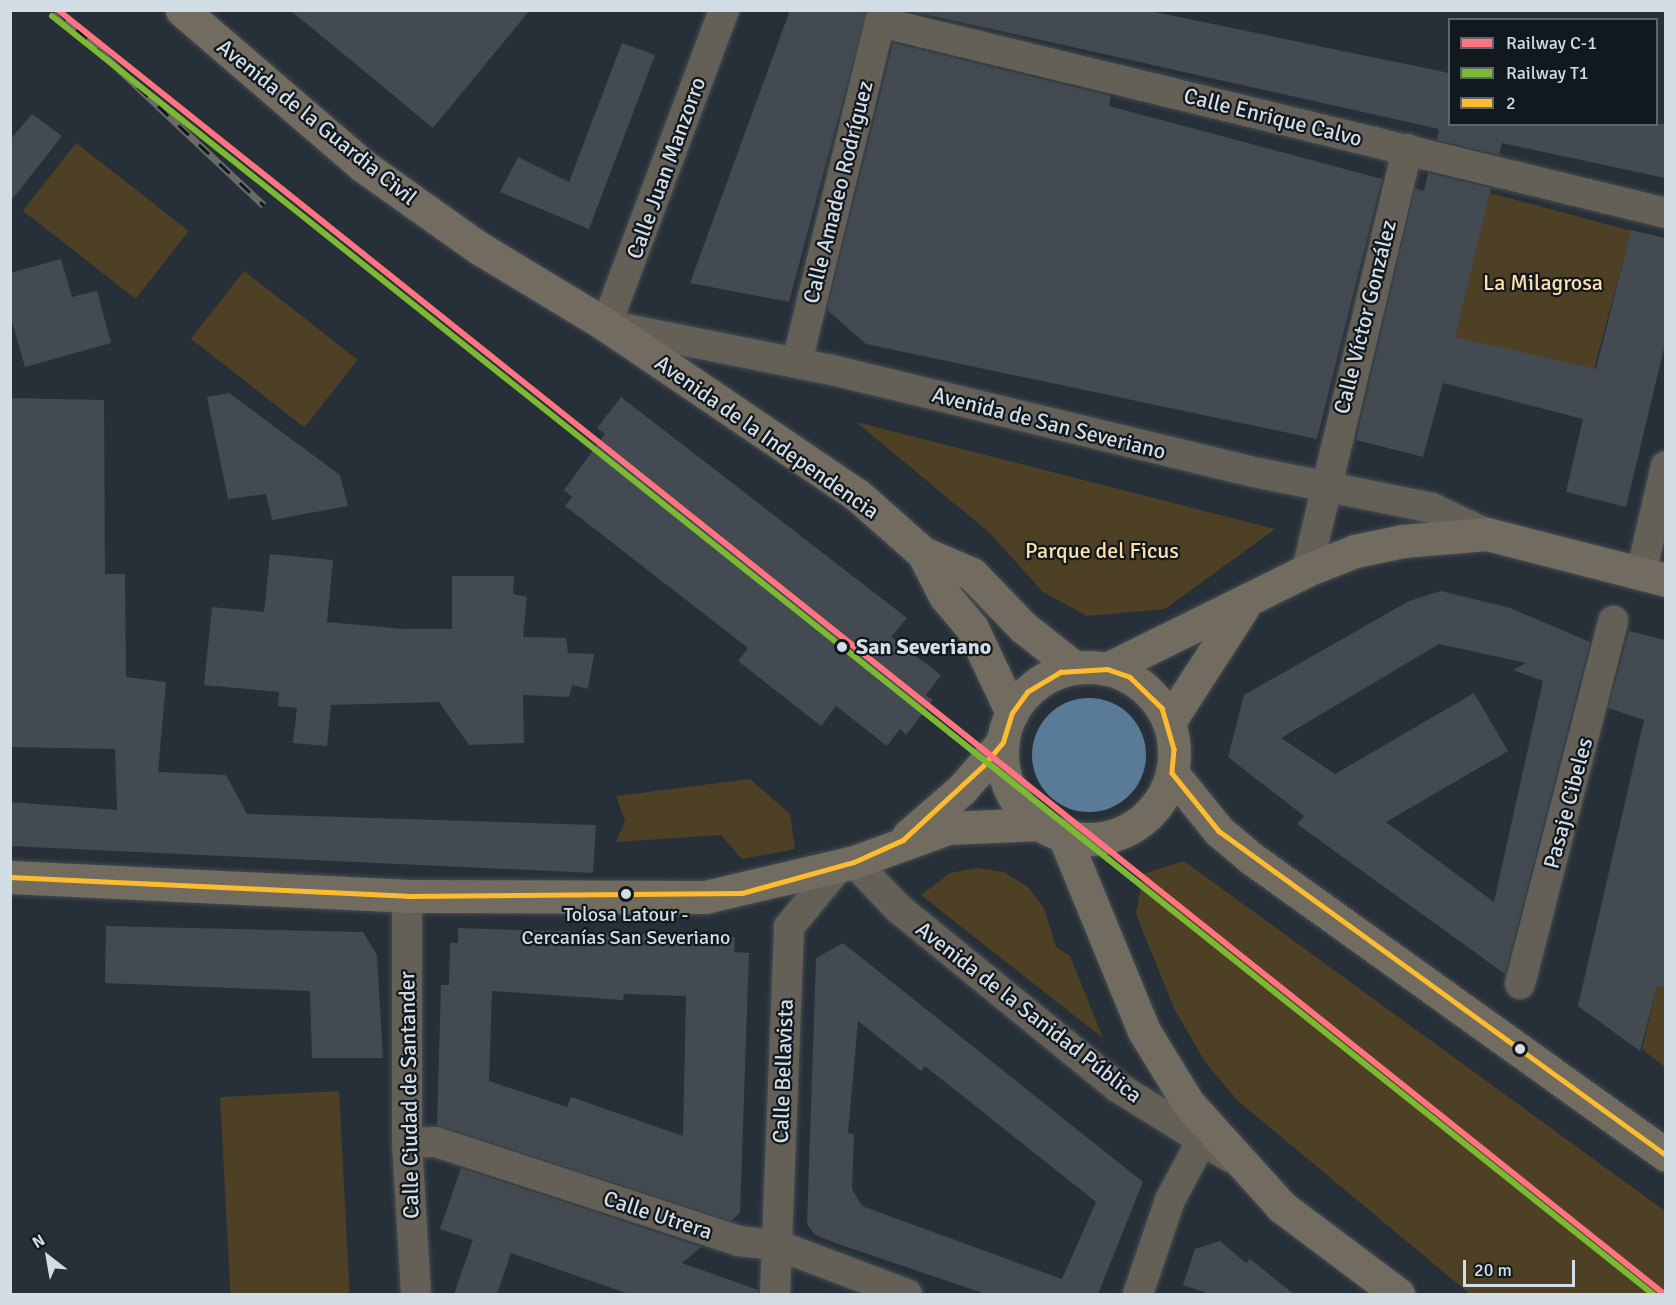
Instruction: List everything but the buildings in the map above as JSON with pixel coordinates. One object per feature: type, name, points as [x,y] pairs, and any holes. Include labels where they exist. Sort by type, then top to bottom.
[{"type":"main road","name":"Avenida de la Guardia Civil","points":[[182,10],[362,165],[479,248],[606,325]]},
{"type":"main road","name":"Avenida de la Independencia","points":[[606,325],[856,494],[923,553],[972,574],[1023,627],[1075,668]]},
{"type":"main road","points":[[1107,669],[1244,605],[1307,570],[1355,551],[1403,541],[1487,534],[1653,577]]},
{"type":"main road","name":"Avenida de la Independencia","points":[[923,553],[945,596],[972,628],[1007,728]]},
{"type":"main road","points":[[1169,722],[1244,605]]},
{"type":"main road","points":[[10,877],[407,896],[705,897],[741,893],[847,864],[903,840],[993,823],[1052,830],[1092,839],[1137,824],[1155,808],[1172,773],[1169,722],[1153,696],[1130,677],[1107,669],[1075,668],[1046,678],[962,789],[903,840]]},
{"type":"main road","points":[[1007,728],[1004,769],[1014,796],[1052,830]]},
{"type":"main road","points":[[1172,773],[1219,831],[1251,858],[1665,1155]]},
{"type":"main road","name":"Avenida de la Sanidad Pública","points":[[1052,830],[1144,1031],[1188,1103],[1282,1207],[1398,1294]]},
{"type":"street","name":"Calle Juan Manzorro","points":[[606,325],[724,10]]},
{"type":"street","name":"Calle Enrique Calvo","points":[[879,22],[1665,213]]},
{"type":"street","name":"Calle Amadeo Rodríguez","points":[[797,363],[879,22]]},
{"type":"street","name":"Calle Víctor González","points":[[1307,570],[1323,485],[1407,149]]},
{"type":"street","name":"Avenida de San Severiano","points":[[606,325],[797,363],[1323,485],[1432,508],[1487,534]]},
{"type":"street","points":[[1653,577],[1665,466]]},
{"type":"street","name":"Pasaje Cibeles","points":[[1520,984],[1613,621]]},
{"type":"street","name":"Avenida de la Sanidad Pública","points":[[847,864],[1119,1088],[1245,1167]]},
{"type":"street","name":"Calle Bellavista","points":[[776,1294],[789,927],[847,864]]},
{"type":"street","name":"Calle Ciudad de Santander","points":[[407,896],[407,1143],[416,1294]]},
{"type":"street","points":[[1138,1294],[1170,1200],[1202,1140]]},
{"type":"street","name":"Calle Utrera","points":[[407,1143],[436,1142],[738,1241],[777,1245],[907,1294]]},
{"type":"green space","points":[[76,143],[189,231],[136,299],[23,211]]},
{"type":"green space","name":"La Milagrosa","points":[[1490,193],[1631,231],[1593,374],[1452,336]]},
{"type":"green space","points":[[244,271],[357,360],[305,427],[191,339]]},
{"type":"green space","name":"Parque del Ficus","points":[[856,422],[1275,529],[1165,609],[1087,616],[1043,592],[990,533]]},
{"type":"green space","points":[[750,779],[790,814],[795,849],[742,859],[721,835],[616,842],[625,821],[616,796]]},
{"type":"green space","points":[[1184,861],[1665,1211],[1665,1294],[1470,1294],[1238,1101],[1205,1062],[1174,1008],[1136,914],[1143,874]]},
{"type":"green space","points":[[977,868],[1004,872],[1028,887],[1044,908],[1056,947],[1070,956],[1103,1038],[921,895],[950,873]]},
{"type":"green space","points":[[1657,986],[1665,988],[1665,1067],[1642,1049]]},
{"type":"green space","points":[[339,1091],[350,1294],[230,1294],[220,1097]]},
{"type":"water","points":[[1089,698],[1111,703],[1129,715],[1141,733],[1146,755],[1141,777],[1129,795],[1111,807],[1089,812],[1067,807],[1049,795],[1037,777],[1032,755],[1037,733],[1049,715],[1067,703]]},
{"type":"railway","points":[[56,10],[264,205]]},
{"type":"rail line","name":"C-1","points":[[58,10],[1664,1294]]},
{"type":"rail line","name":"T1","points":[[52,16],[1653,1294]]},
{"type":"transit line","name":"2","points":[[10,877],[407,896],[742,893],[854,862],[903,840],[983,766],[1003,742],[1012,713],[1027,692],[1060,672],[1107,669],[1130,677],[1162,708],[1174,749],[1172,773],[1219,831],[1666,1155]]},
{"type":"place","name":"San Severiano","points":[[842,647]]},
{"type":"place","name":"Tolosa Latour - Cercanías San Severiano","points":[[626,894]]}]
